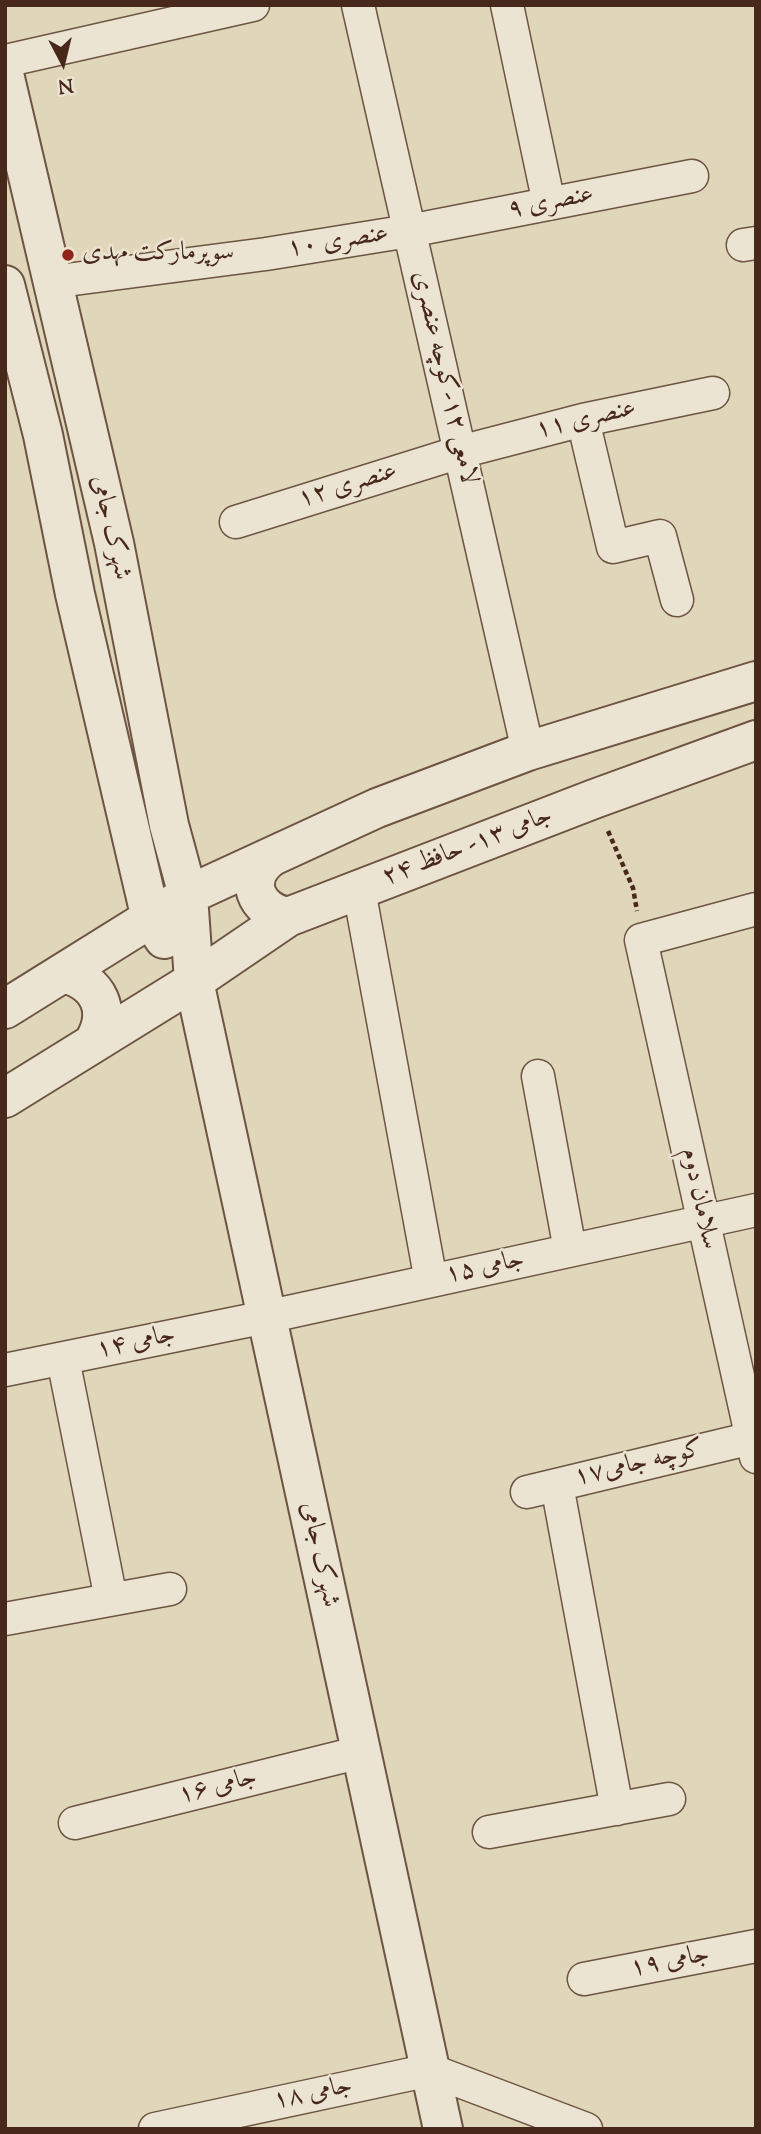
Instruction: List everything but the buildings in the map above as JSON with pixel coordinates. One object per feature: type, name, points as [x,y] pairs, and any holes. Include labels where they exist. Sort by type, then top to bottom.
[{"type":"street","points":[[5,61],[219,9],[254,5]]},
{"type":"street","name":"لامعی ۱۲-کوچه عنصری","points":[[358,5],[528,751]]},
{"type":"street","points":[[507,5],[548,204]]},
{"type":"street","name":"شهرک جامی","points":[[5,78],[114,543],[169,825],[188,895],[194,981],[443,2129]]},
{"type":"street","name":"۹ عنصری","points":[[409,232],[692,176]]},
{"type":"street","name":"۱۰ عنصری","points":[[51,282],[409,232]]},
{"type":"street","name":"شهرک جامی","points":[[5,285],[43,435],[75,594],[151,919],[194,981]]},
{"type":"street","name":"۱۱ عنصری","points":[[460,452],[583,420],[713,393]]},
{"type":"street","points":[[583,420],[614,547],[660,536],[677,600]]},
{"type":"street","name":"۱۲ عنصری","points":[[236,522],[460,452]]},
{"type":"street","points":[[5,1009],[188,895],[377,808],[528,751],[756,681]]},
{"type":"street","name":"جامی ۱۳- حافظ ۲۴","points":[[5,1098],[194,981],[288,917],[594,799],[756,740]]},
{"type":"street","points":[[271,857],[258,870],[256,889],[259,900],[266,909],[276,915],[288,917]]},
{"type":"street","points":[[359,890],[431,1281]]},
{"type":"street","points":[[641,940],[756,909]]},
{"type":"street","name":"سلامان دوم","points":[[641,940],[754,1448]]},
{"type":"street","points":[[63,973],[88,983],[101,1004],[102,1024],[93,1043]]},
{"type":"street","points":[[538,1076],[570,1250]]},
{"type":"street","name":"۱۵ جامی","points":[[267,1317],[756,1210]]},
{"type":"street","name":"۱۴ جامی","points":[[5,1370],[267,1317]]},
{"type":"street","points":[[63,1359],[111,1599]]},
{"type":"street","name":"کوچه جامی۱۷","points":[[527,1492],[754,1448]]},
{"type":"street","points":[[557,1485],[617,1809]]},
{"type":"street","points":[[5,1619],[170,1588]]},
{"type":"street","name":"۱۶ جامی","points":[[75,1823],[361,1752]]},
{"type":"street","points":[[489,1832],[669,1799]]},
{"type":"street","name":"۱۹ جامی","points":[[584,1979],[756,1946]]},
{"type":"street","points":[[430,2070],[586,2129]]},
{"type":"street","name":"۱۸ جامی","points":[[155,2129],[430,2070]]},
{"type":"path","points":[[594,799],[633,888],[641,940]]},
{"type":"place","name":"سوپرمارکت مهدی","points":[[68,255]]}]
